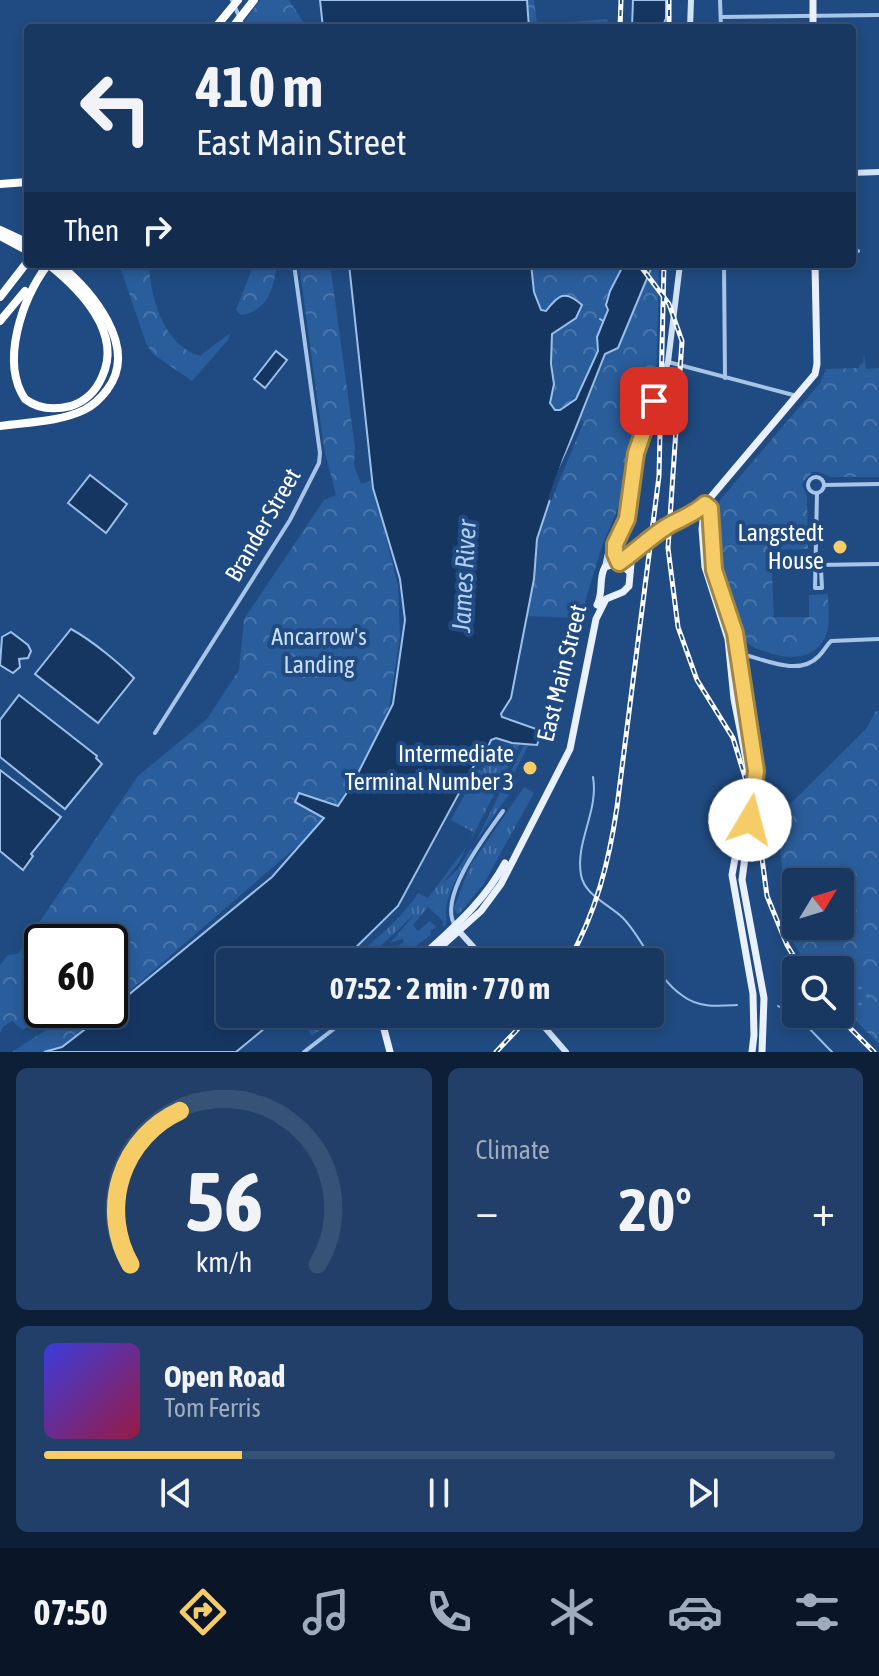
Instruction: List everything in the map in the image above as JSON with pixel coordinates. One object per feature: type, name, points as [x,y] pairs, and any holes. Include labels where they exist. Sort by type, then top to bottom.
[{"type":"highway","points":[[218,24],[238,0]]},
{"type":"highway","points":[[235,24],[254,0]]},
{"type":"highway","points":[[0,184],[24,182]]},
{"type":"highway","points":[[0,230],[24,245]]},
{"type":"highway","points":[[0,236],[24,245]]},
{"type":"highway","points":[[0,297],[24,266]]},
{"type":"highway","points":[[0,321],[45,268]]},
{"type":"highway","points":[[6,339],[18,310],[45,268]]},
{"type":"highway","points":[[0,426],[56,418],[84,410],[99,399],[114,379],[117,357],[110,325],[93,297],[55,268]]},
{"type":"highway","points":[[4,365],[8,379],[17,392],[44,408],[71,406],[96,388],[107,364],[103,330],[93,310],[62,268]]},
{"type":"main road","points":[[690,24],[691,0]]},
{"type":"main road","points":[[813,0],[813,24]]},
{"type":"main road","points":[[856,173],[879,172]]},
{"type":"main road","points":[[639,547],[632,560],[629,586],[623,592],[615,593],[605,589],[601,577],[609,548],[623,519],[634,467],[668,362],[680,268]]},
{"type":"main road","points":[[605,567],[619,563],[667,527],[695,513],[705,504],[810,380],[817,367],[815,268]]},
{"type":"main road","points":[[630,572],[619,563],[615,544],[628,515],[634,467]]},
{"type":"main road","points":[[705,504],[702,529],[705,567],[735,653],[756,771],[742,880],[764,998],[762,1052]]},
{"type":"main road","name":"East Main Street","points":[[438,948],[499,875],[565,749],[587,632],[601,597],[602,584]]},
{"type":"main road","name":"East Main Street","points":[[433,948],[484,909],[498,890],[568,754],[593,626],[604,602],[615,593]]},
{"type":"main road","points":[[735,653],[734,699],[748,773],[732,875],[753,994],[752,1052]]},
{"type":"main road","points":[[457,928],[475,948]]},
{"type":"main road","points":[[384,1028],[390,1052]]},
{"type":"main road","points":[[545,1028],[566,1052]]},
{"type":"street","points":[[232,0],[242,24]]},
{"type":"street","points":[[720,0],[721,24]]},
{"type":"street","points":[[721,17],[879,15]]},
{"type":"street","name":"Brander Street","points":[[155,733],[290,520],[319,463],[295,268]]},
{"type":"street","points":[[724,268],[725,378]]},
{"type":"street","points":[[668,362],[797,396]]},
{"type":"street","points":[[817,493],[809,490],[810,479],[820,478],[824,485]]},
{"type":"street","points":[[824,485],[879,484]]},
{"type":"street","points":[[817,493],[824,485]]},
{"type":"street","points":[[817,493],[815,588],[822,588],[821,569],[817,565]]},
{"type":"street","points":[[817,565],[879,564]]},
{"type":"street","points":[[735,653],[795,667],[819,656],[831,641],[879,639]]},
{"type":"street","points":[[457,928],[450,912],[457,885],[503,811]]},
{"type":"street","points":[[304,1052],[335,1028]]},
{"type":"green space","points":[[260,0],[289,0],[304,24],[246,24]]},
{"type":"green space","points":[[527,0],[534,0],[537,24],[529,24]]},
{"type":"green space","points":[[607,19],[609,24],[549,24]]},
{"type":"green space","points":[[120,268],[149,268],[152,291],[161,319],[177,342],[188,351],[200,356],[230,333],[228,340],[192,381],[153,354],[146,343]]},
{"type":"green space","points":[[252,268],[276,268],[274,282],[264,303],[241,315],[236,310]]},
{"type":"green space","name":"Ancarrow's Landing","points":[[300,268],[331,268],[355,447],[354,465],[361,484],[372,480],[398,586],[400,636],[386,728],[338,807],[299,794],[295,802],[325,818],[309,836],[128,992],[128,924],[38,924],[138,776],[207,719],[239,670],[244,619],[324,500],[336,495],[324,448]]},
{"type":"green space","points":[[531,268],[622,268],[608,294],[598,349],[585,382],[576,396],[555,410],[550,403],[554,384],[551,339],[555,331],[576,318],[549,309],[541,310],[534,292]]},
{"type":"green space","points":[[653,268],[659,268],[656,380],[624,466],[619,506],[603,543],[580,618],[527,616],[537,539],[563,460],[605,354],[618,348]]},
{"type":"green space","points":[[864,354],[866,369],[879,368],[879,477],[831,477],[812,472],[802,484],[807,497],[808,549],[771,550],[774,617],[809,617],[809,595],[828,594],[828,627],[821,644],[807,654],[791,657],[773,654],[744,640],[719,564],[716,540],[720,500],[820,383],[826,369],[859,368]]},
{"type":"green space","points":[[876,711],[879,711],[879,1044],[854,1019],[854,956],[802,956],[792,941],[854,940],[854,868],[782,868],[780,846],[790,804],[866,729]]},
{"type":"green space","points":[[525,743],[536,745],[528,746],[511,779],[517,783],[476,841]]},
{"type":"green space","points":[[520,744],[471,839],[473,832],[451,820],[478,769],[482,771],[496,745]]},
{"type":"green space","points":[[524,787],[534,793],[483,885],[459,914],[456,913],[454,908],[470,866]]},
{"type":"green space","points":[[467,846],[458,864],[441,885],[459,868],[471,848],[448,899],[445,927],[442,925],[444,922],[428,907],[413,925],[418,931],[430,921],[436,927],[430,931],[431,935],[413,948],[398,948],[404,942],[403,938],[390,943],[416,913],[378,948],[365,948],[386,930],[418,893],[428,898]]},
{"type":"green space","name":"Ancarrow's Landing","points":[[24,945],[26,1028],[23,1030],[12,1021],[0,1033],[0,965],[8,955],[18,954]]},
{"type":"green space","points":[[854,979],[873,989],[863,1011],[854,1000]]},
{"type":"green space","name":"Ancarrow's Landing","points":[[44,1028],[85,1028],[62,1047],[44,1052],[12,1052],[46,1030]]},
{"type":"green space","points":[[313,1028],[323,1028],[312,1036],[309,1031]]},
{"type":"water","points":[[320,0],[527,0],[529,24],[323,24]]},
{"type":"water","points":[[633,0],[666,0],[664,24],[632,24]]},
{"type":"water","name":"James River","points":[[349,268],[531,268],[534,292],[541,310],[546,311],[562,296],[571,297],[582,305],[576,318],[552,334],[554,384],[550,403],[555,410],[560,410],[576,399],[598,351],[597,337],[608,310],[606,305],[610,291],[622,268],[651,268],[618,348],[605,354],[563,460],[537,539],[534,579],[511,698],[501,714],[542,731],[537,745],[496,738],[491,740],[485,753],[478,758],[398,906],[355,948],[216,948],[216,1028],[265,1028],[236,1052],[44,1052],[62,1047],[87,1028],[128,1028],[128,995],[272,877],[324,818],[295,802],[299,793],[338,806],[393,704],[405,620],[400,579],[373,488]]},
{"type":"water","points":[[276,351],[287,360],[265,388],[254,379]]},
{"type":"water","points":[[90,475],[127,504],[106,533],[68,503]]},
{"type":"water","points":[[71,629],[106,653],[134,678],[98,723],[35,674]]},
{"type":"water","points":[[11,632],[31,651],[28,658],[19,659],[20,667],[13,673],[0,665],[2,637]]},
{"type":"water","points":[[19,695],[97,756],[102,764],[65,809],[0,757],[0,720]]},
{"type":"water","points":[[0,770],[61,817],[31,854],[33,856],[23,870],[0,851]]},
{"type":"pier","points":[[581,420],[584,421],[551,501],[548,499],[557,473]]},
{"type":"waterway","points":[[593,777],[593,802],[580,863],[587,889],[623,918],[665,979],[683,996],[702,1004],[737,1005]]},
{"type":"waterway","points":[[778,1006],[799,1018],[832,1052]]},
{"type":"railway","points":[[620,24],[621,0]]},
{"type":"railway","points":[[669,0],[669,24]]},
{"type":"railway","points":[[642,268],[669,304],[682,341],[668,548],[678,627],[697,680],[733,738],[756,813],[767,896],[794,956]]},
{"type":"railway","points":[[576,948],[600,887],[617,807],[659,476],[664,268]]},
{"type":"railway","points":[[496,1052],[519,1028]]},
{"type":"railway","points":[[850,1028],[874,1052]]},
{"type":"place","name":"Langstedt House","points":[[840,547]]},
{"type":"place","name":"Intermediate Terminal Number 3","points":[[530,768]]},
{"type":"route","points":[[654,401],[636,453],[628,512],[615,544],[615,554],[619,563],[674,522],[695,513],[705,504],[710,508],[714,570],[735,633],[756,771],[750,820]]}]
